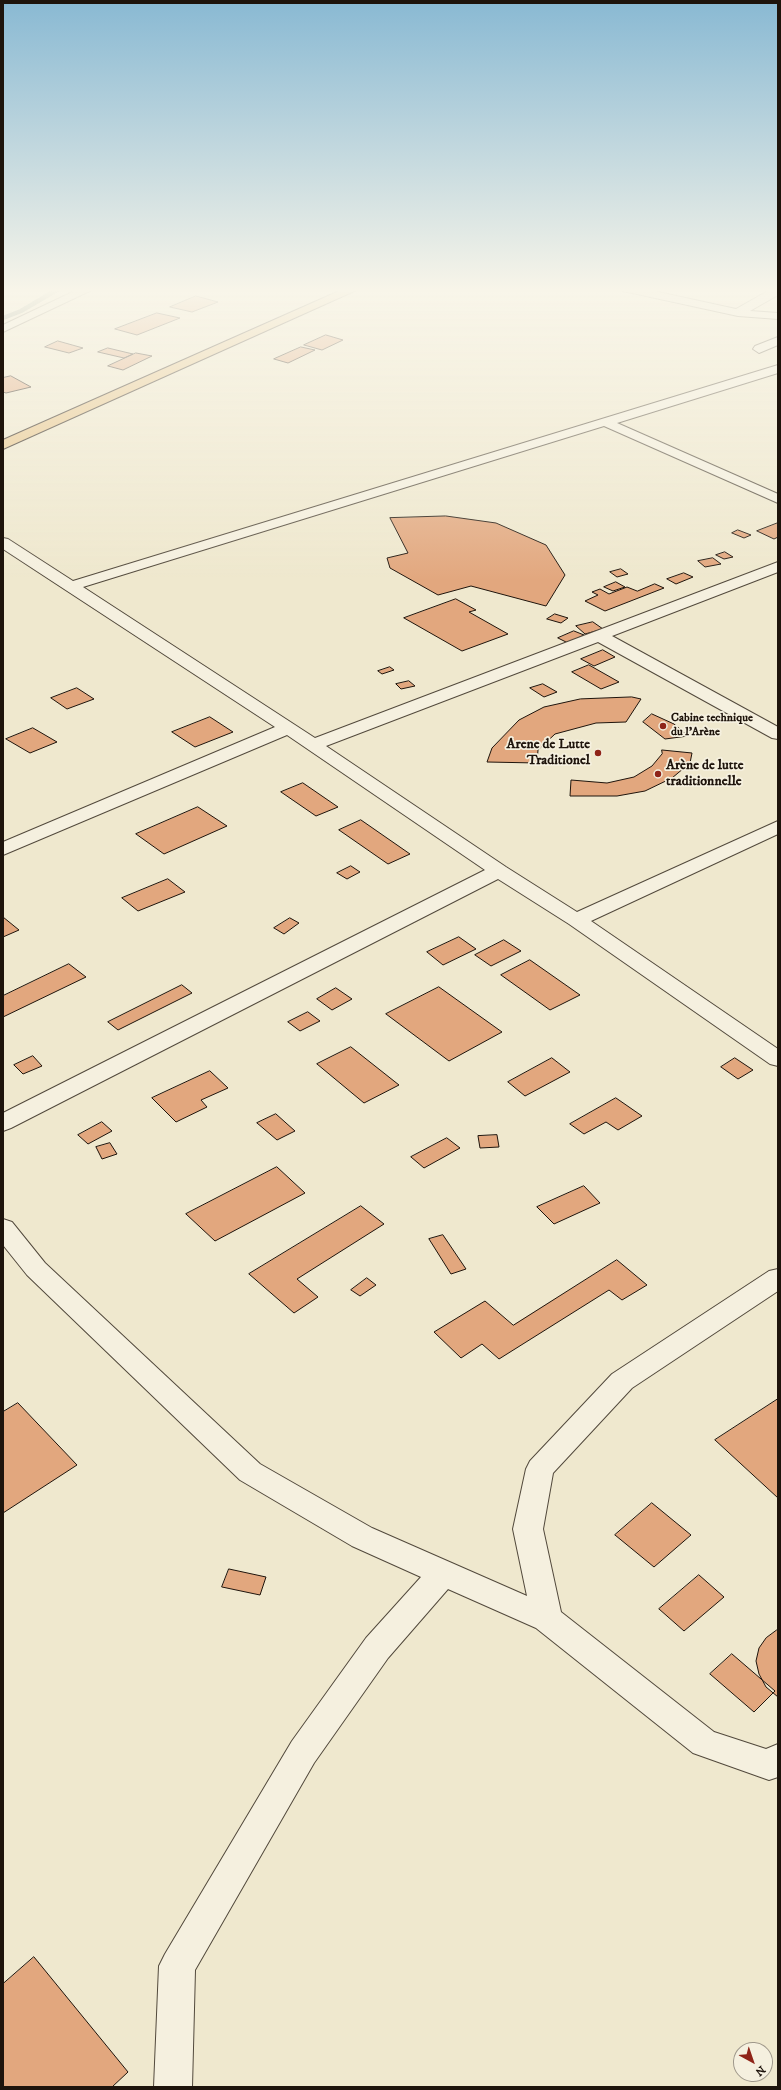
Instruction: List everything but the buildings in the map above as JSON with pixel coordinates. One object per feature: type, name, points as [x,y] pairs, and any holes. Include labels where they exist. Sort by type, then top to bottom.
[{"type":"main road","points":[[3,445],[136,386]]},
{"type":"street","points":[[71,586],[725,386]]},
{"type":"street","points":[[605,422],[778,499]]},
{"type":"street","points":[[3,542],[313,744],[499,871],[576,920],[778,1059]]},
{"type":"street","points":[[313,744],[778,567]]},
{"type":"street","points":[[598,635],[778,734]]},
{"type":"street","points":[[3,849],[288,728]]},
{"type":"street","points":[[576,920],[778,827]]},
{"type":"street","points":[[3,1122],[499,871]]},
{"type":"street","points":[[3,1228],[36,1269],[250,1472],[362,1537],[547,1619],[704,1742],[770,1765],[778,1759]]},
{"type":"street","points":[[547,1619],[528,1529],[540,1469],[622,1381],[778,1278]]},
{"type":"street","points":[[173,2087],[177,1966],[303,1752],[377,1648],[443,1572]]},
{"type":"place","name":"Cabine technique du l'Arène","points":[[663,726]]},
{"type":"place","name":"Arene de Lutte Traditionel","points":[[598,753]]},
{"type":"place","name":"Arène de lutte traditionnelle","points":[[658,774]]}]
